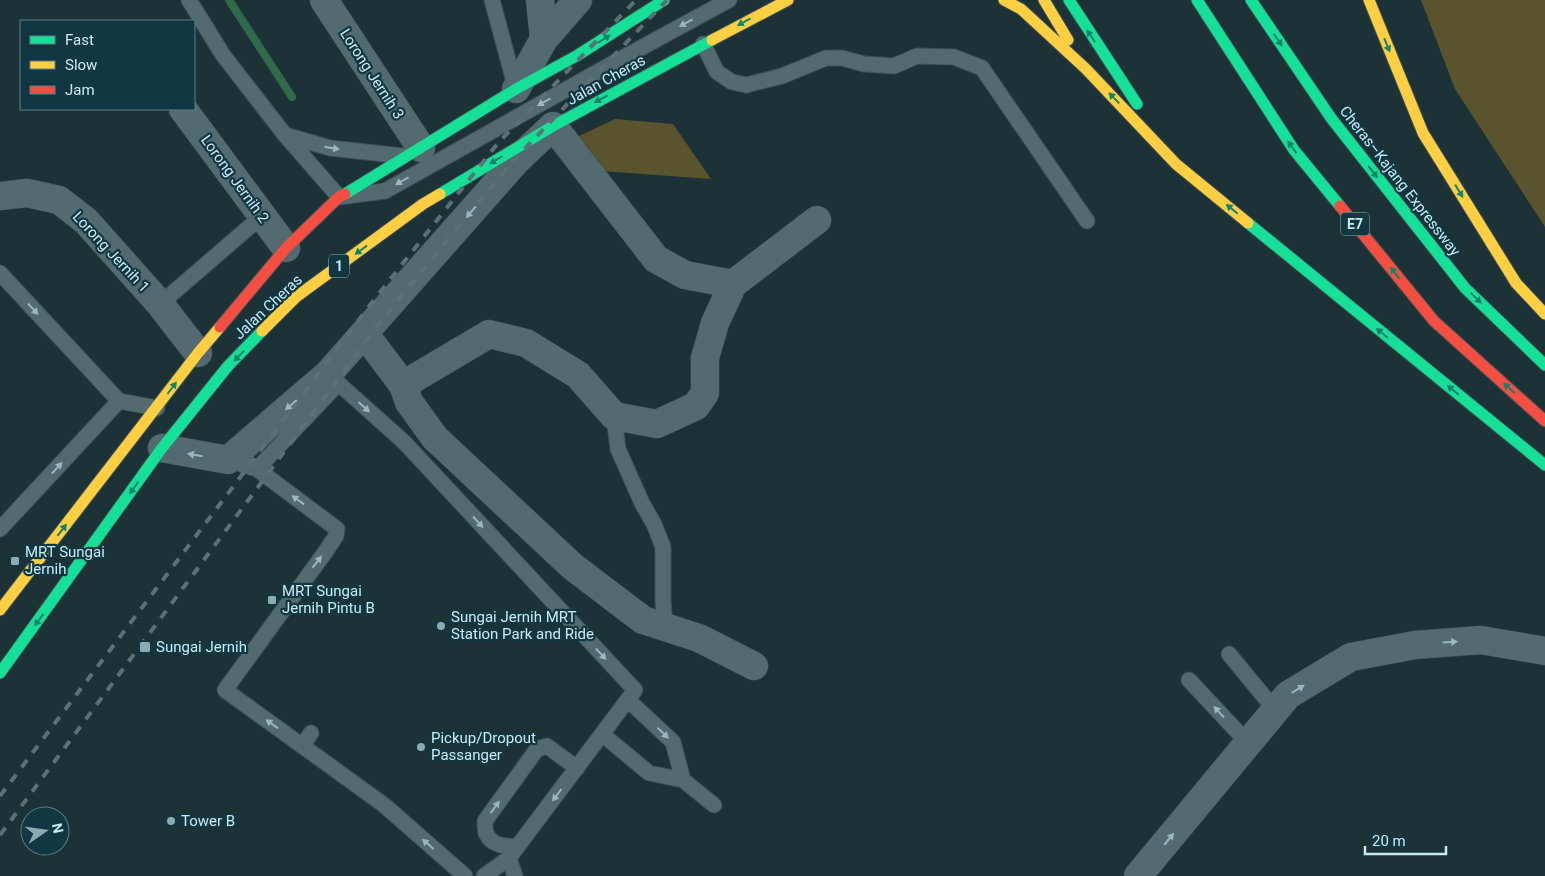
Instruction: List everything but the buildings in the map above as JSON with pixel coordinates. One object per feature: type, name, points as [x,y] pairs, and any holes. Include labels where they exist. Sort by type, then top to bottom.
[{"type":"main road","name":"Jalan Cheras","points":[[0,610],[198,353],[286,248],[338,197],[516,89],[578,55],[664,0]]},
{"type":"main road","name":"Jalan Cheras","points":[[0,673],[162,448],[228,366],[296,297],[423,204],[553,126],[788,0]]},
{"type":"main road","points":[[1004,0],[1021,9],[1086,70],[1176,164],[1545,464]]},
{"type":"main road","points":[[1044,0],[1086,70]]},
{"type":"main road","points":[[1069,0],[1176,164]]},
{"type":"main road","name":"E7","points":[[1197,0],[1294,150],[1434,321],[1545,421]]},
{"type":"main road","name":"Cheras–Kajang Expressway","points":[[1251,0],[1330,118],[1465,288],[1545,365]]},
{"type":"main road","points":[[1369,1],[1423,133],[1516,283],[1545,314]]},
{"type":"street","name":"Lorong Jernih 3","points":[[324,0],[414,152]]},
{"type":"street","points":[[540,0],[544,40]]},
{"type":"street","points":[[516,89],[544,40],[578,0]]},
{"type":"street","name":"Lorong Jernih 2","points":[[184,110],[286,248]]},
{"type":"street","points":[[162,448],[228,460],[333,379],[364,333],[517,160],[553,126],[656,259],[685,275],[733,284]]},
{"type":"street","name":"Lorong Jernih 1","points":[[0,196],[27,193],[59,200],[86,221],[160,304],[198,353]]},
{"type":"street","points":[[403,385],[489,334],[526,343],[578,375],[614,416],[657,424],[696,406],[705,392],[704,358],[715,323],[733,284],[817,220]]},
{"type":"street","points":[[364,333],[403,385],[409,402],[435,438],[572,566],[643,620],[699,638],[754,666]]},
{"type":"street","points":[[1138,876],[1288,695],[1351,657],[1415,645],[1480,640],[1545,651]]},
{"type":"lane","points":[[189,0],[223,55],[285,135],[338,197],[384,191],[729,0]]},
{"type":"lane","points":[[492,0],[516,89]]},
{"type":"lane","points":[[703,44],[717,72],[732,82],[746,85],[782,76],[826,58],[842,58],[864,64],[894,66],[917,56],[954,57],[982,68],[1087,221]]},
{"type":"lane","points":[[285,135],[330,148],[414,152]]},
{"type":"lane","points":[[160,304],[262,216]]},
{"type":"lane","points":[[0,273],[119,401],[156,408]]},
{"type":"lane","points":[[257,470],[333,379],[404,442],[635,690],[509,858],[484,876]]},
{"type":"lane","points":[[0,529],[119,401]]},
{"type":"lane","points":[[614,416],[618,449],[663,547],[662,601],[665,627]]},
{"type":"lane","points":[[228,460],[257,470],[337,529],[336,536],[326,551],[225,690],[302,746],[387,800],[465,876]]},
{"type":"lane","points":[[1229,654],[1276,711]]},
{"type":"lane","points":[[1189,680],[1248,743]]},
{"type":"lane","points":[[628,700],[673,742],[683,780]]},
{"type":"lane","points":[[302,746],[311,733]]},
{"type":"lane","points":[[602,734],[649,772],[683,780],[714,805]]},
{"type":"lane","points":[[518,846],[495,843],[486,833],[485,820],[537,749],[547,746],[577,768]]},
{"type":"lane","points":[[509,858],[514,876]]},
{"type":"shaded area","points":[[1421,0],[1545,0],[1545,227],[1455,89]]},
{"type":"shaded area","points":[[615,119],[673,124],[711,179],[601,171],[577,137]]},
{"type":"waterway","points":[[229,0],[292,97]]},
{"type":"railway","points":[[0,796],[370,305],[498,143],[636,0]]},
{"type":"railway","points":[[0,835],[384,317],[513,161],[667,0]]},
{"type":"traffic: fast","points":[[345,194],[516,89],[578,55],[664,0]]},
{"type":"traffic: fast","points":[[1069,0],[1137,104]]},
{"type":"traffic: fast","points":[[1197,0],[1294,150],[1340,206]]},
{"type":"traffic: fast","points":[[1251,0],[1331,118],[1465,288],[1545,365]]},
{"type":"traffic: fast","points":[[440,194],[553,126],[712,40]]},
{"type":"traffic: fast","points":[[1248,223],[1545,465]]},
{"type":"traffic: fast","points":[[0,673],[162,448],[228,366],[262,331]]},
{"type":"traffic: slow","points":[[712,40],[788,0]]},
{"type":"traffic: slow","points":[[1004,0],[1021,9],[1086,69],[1176,164],[1248,223]]},
{"type":"traffic: slow","points":[[1044,0],[1068,40]]},
{"type":"traffic: slow","points":[[1369,0],[1423,133],[1516,283],[1545,314]]},
{"type":"traffic: slow","points":[[262,331],[296,297],[423,204],[440,194]]},
{"type":"traffic: slow","points":[[0,610],[220,327]]},
{"type":"traffic: jam","points":[[220,327],[286,248],[339,197],[345,194]]},
{"type":"traffic: jam","points":[[1340,206],[1434,321],[1545,421]]},
{"type":"place","name":"MRT Sungai Jernih","points":[[15,561]]},
{"type":"place","name":"MRT Sungai Jernih Pintu B","points":[[272,600]]},
{"type":"place","name":"Sungai Jernih MRT Station Park and Ride","points":[[441,626]]},
{"type":"place","name":"Sungai Jernih","points":[[145,647]]},
{"type":"place","name":"Pickup/Dropout Passanger","points":[[421,747]]},
{"type":"place","name":"Tower B","points":[[171,821]]}]
